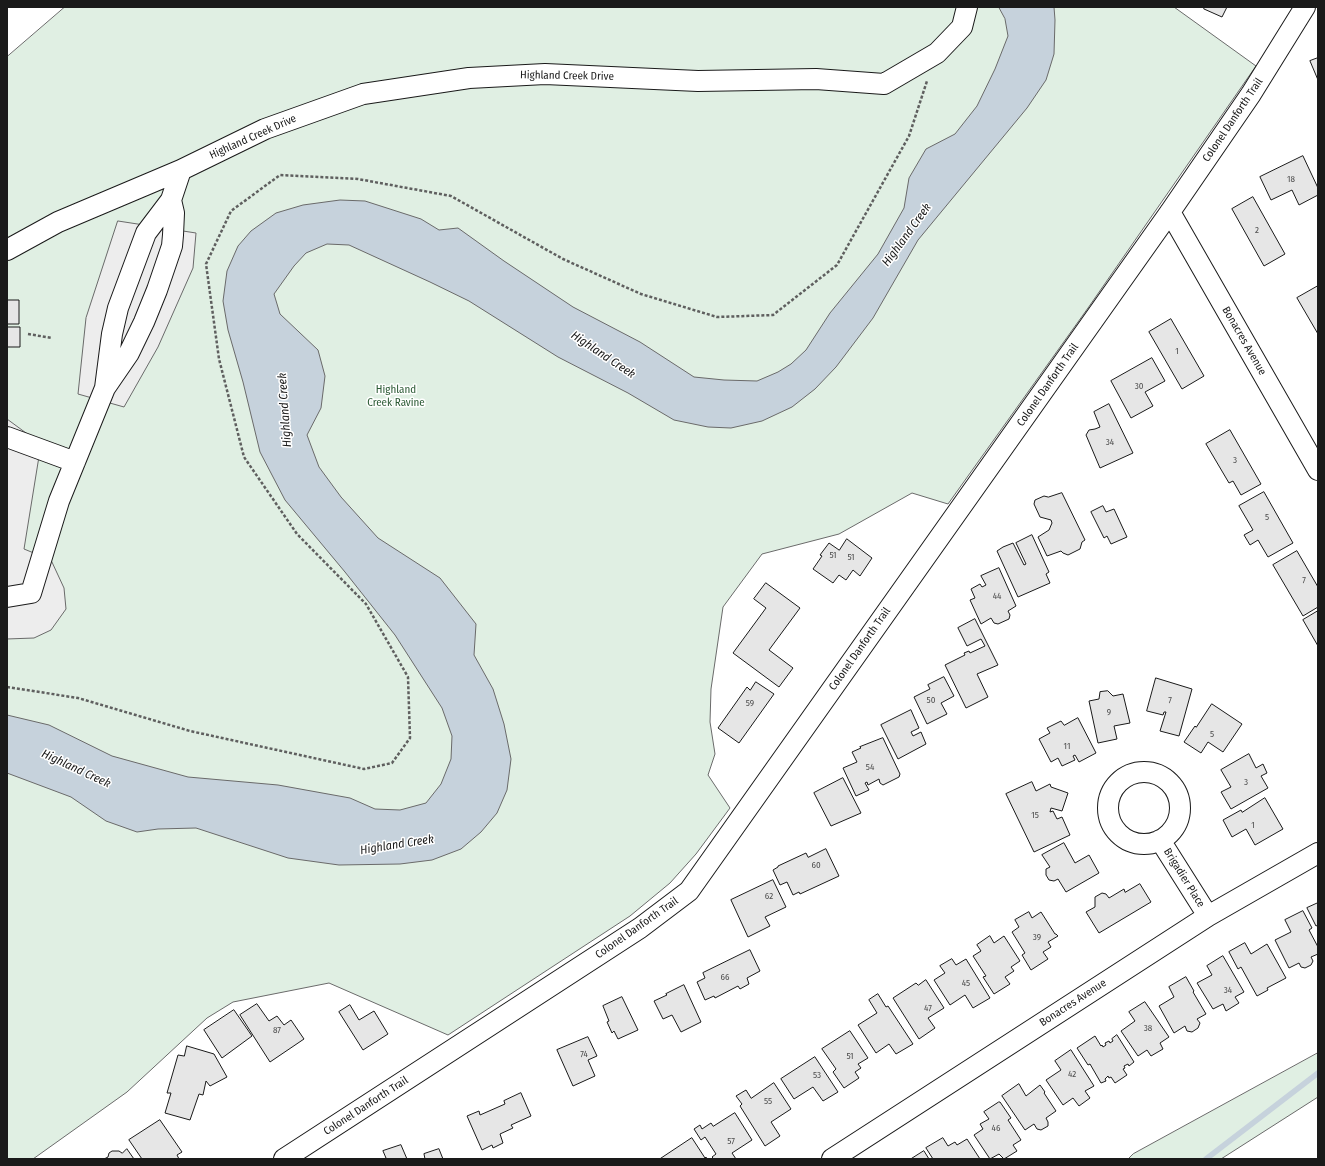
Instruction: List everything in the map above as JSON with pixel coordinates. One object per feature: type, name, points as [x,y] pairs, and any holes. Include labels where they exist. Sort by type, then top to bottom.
[{"type":"street","name":"Highland Creek Drive","points":[[7,250],[58,222],[181,170],[265,129],[363,94],[469,78],[545,74],[698,80],[816,79],[884,84],[937,53],[962,27],[967,7]]},
{"type":"street","name":"Colonel Danforth Trail","points":[[284,1159],[640,928],[689,891],[1170,212],[1251,94],[1305,7]]},
{"type":"street","points":[[106,388],[112,334],[118,308],[146,233],[171,200],[181,170]]},
{"type":"street","points":[[7,597],[31,593],[59,501],[75,462],[106,388],[129,354],[144,322],[172,246],[174,213],[171,200]]},
{"type":"street","name":"Bonacres Avenue","points":[[1170,212],[1318,470]]},
{"type":"street","points":[[7,437],[75,462]]},
{"type":"street","name":"Brigadier Place","points":[[1160,840],[1208,916]]},
{"type":"street","name":"Bonacres Avenue","points":[[832,1159],[1208,916],[1318,853]]},
{"type":"path","points":[[7,688],[78,698],[190,731],[364,770],[392,763],[410,738],[408,677],[366,604],[297,534],[244,457],[219,359],[206,264],[231,211],[280,175],[358,179],[451,196],[563,259],[641,294],[717,317],[773,315],[837,265],[908,136],[937,53]]},
{"type":"path","points":[[28,334],[52,338]]},
{"type":"green space","name":"Highland Creek Ravine","points":[[65,7],[1174,7],[1256,66],[1088,308],[948,504],[912,493],[839,534],[762,554],[723,607],[711,689],[710,722],[715,754],[708,775],[730,808],[696,854],[670,883],[630,916],[448,1035],[329,983],[233,1002],[207,1018],[127,1092],[33,1159],[7,1159],[7,57]]},
{"type":"green space","points":[[1318,1053],[1318,1097],[1221,1159],[1128,1159],[1133,1154]]},
{"type":"shaded area","points":[[118,221],[196,233],[193,268],[158,347],[124,407],[78,394],[86,318]]},
{"type":"shaded area","points":[[7,419],[41,444],[24,549],[51,560],[64,588],[66,609],[51,630],[34,638],[7,639]]},
{"type":"water","name":"Highland Creek","points":[[999,7],[1054,7],[1054,54],[1046,80],[1027,108],[918,240],[873,318],[836,367],[815,389],[792,407],[762,421],[731,428],[708,427],[674,420],[628,393],[558,357],[469,301],[349,245],[327,244],[306,253],[294,266],[274,294],[280,314],[318,350],[325,376],[321,408],[307,435],[319,467],[341,497],[378,538],[440,578],[476,624],[474,655],[493,689],[504,724],[511,759],[507,790],[497,813],[481,832],[461,849],[432,860],[400,864],[339,865],[288,858],[196,828],[158,829],[137,832],[106,821],[71,797],[7,773],[7,715],[49,725],[112,756],[188,777],[278,785],[350,798],[375,809],[400,810],[426,803],[441,784],[451,759],[452,736],[442,708],[395,635],[285,500],[260,452],[243,382],[228,330],[223,301],[227,271],[238,246],[251,231],[276,213],[303,205],[340,200],[365,201],[421,219],[439,230],[458,228],[573,307],[640,342],[694,377],[757,381],[778,372],[791,364],[806,350],[830,313],[878,254],[904,208],[909,178],[926,149],[955,134],[977,106],[995,69],[1008,36],[1005,19]]},
{"type":"building","points":[[1205,7],[1227,7],[1222,17],[1204,9]]},
{"type":"building","points":[[1318,58],[1318,80],[1310,61]]},
{"type":"building","points":[[1303,156],[1318,188],[1318,195],[1299,205],[1292,190],[1271,200],[1260,177]]},
{"type":"building","points":[[1253,197],[1285,254],[1264,266],[1232,209]]},
{"type":"building","points":[[1318,286],[1318,334],[1297,298]]},
{"type":"building","points":[[7,300],[19,300],[19,324],[7,324]]},
{"type":"building","points":[[1171,319],[1204,376],[1182,389],[1149,332]]},
{"type":"building","points":[[7,327],[20,327],[20,347],[7,347]]},
{"type":"building","points":[[1152,358],[1165,381],[1145,392],[1153,406],[1131,418],[1111,381]]},
{"type":"building","points":[[1109,404],[1133,453],[1100,468],[1086,435],[1089,430],[1100,427],[1094,412]]},
{"type":"building","points":[[1230,430],[1261,484],[1241,495],[1233,481],[1229,483],[1206,444]]},
{"type":"building","points":[[1264,492],[1293,543],[1268,557],[1258,540],[1250,545],[1244,535],[1253,530],[1239,506]]},
{"type":"building","points":[[1062,493],[1085,540],[1082,542],[1080,549],[1068,555],[1061,551],[1047,556],[1038,537],[1049,530],[1052,523],[1051,520],[1040,517],[1034,504],[1035,500],[1044,496],[1048,497]]},
{"type":"building","points":[[1103,506],[1106,512],[1114,509],[1127,537],[1111,544],[1107,536],[1104,538],[1091,512]]},
{"type":"building","points":[[1032,535],[1049,572],[1046,574],[1050,583],[1018,597],[997,551],[1013,543],[1024,565],[1026,564],[1016,543]]},
{"type":"building","points":[[847,539],[872,558],[860,576],[853,570],[846,580],[839,575],[833,583],[813,569],[822,556],[820,555],[829,543],[839,550]]},
{"type":"building","points":[[1297,551],[1318,587],[1318,607],[1303,616],[1273,565]]},
{"type":"building","points":[[999,568],[1016,606],[1008,611],[1010,615],[1009,619],[998,624],[994,623],[991,618],[981,624],[970,600],[975,598],[971,589],[980,584],[982,587],[986,585],[981,576]]},
{"type":"building","points":[[766,583],[800,608],[769,650],[793,668],[779,687],[733,653],[766,608],[754,599]]},
{"type":"building","points":[[1318,611],[1318,646],[1303,620]]},
{"type":"building","points":[[975,619],[998,665],[977,674],[988,697],[966,708],[945,665],[965,655],[964,653],[969,651],[970,653],[985,646],[981,639],[967,646],[958,628]]},
{"type":"building","points":[[944,677],[954,696],[941,703],[947,714],[927,724],[914,697],[930,689],[928,685]]},
{"type":"building","points":[[1156,678],[1192,689],[1179,736],[1160,731],[1166,712],[1164,712],[1163,715],[1147,711]]},
{"type":"building","points":[[756,682],[774,694],[739,743],[718,728],[747,687],[750,690]]},
{"type":"building","points":[[1108,691],[1113,696],[1123,694],[1130,723],[1114,726],[1117,739],[1098,743],[1089,701],[1099,699],[1100,692]]},
{"type":"building","points":[[1212,704],[1242,724],[1223,752],[1208,742],[1201,753],[1184,742]]},
{"type":"building","points":[[911,710],[919,728],[911,732],[913,736],[921,732],[926,744],[898,759],[881,725]]},
{"type":"building","points":[[1078,718],[1096,753],[1079,762],[1075,755],[1073,756],[1075,760],[1062,766],[1058,758],[1051,762],[1039,739],[1050,733],[1047,728],[1061,721],[1064,725]]},
{"type":"building","points":[[883,738],[900,774],[899,777],[883,785],[880,783],[879,779],[868,785],[867,782],[865,783],[869,790],[856,796],[843,768],[857,762],[852,752],[861,748],[860,747]]},
{"type":"building","points":[[1249,754],[1256,768],[1263,764],[1267,773],[1261,776],[1268,788],[1231,809],[1221,792],[1231,787],[1221,770]]},
{"type":"building","points":[[843,778],[861,813],[831,826],[814,793]]},
{"type":"building","points":[[1032,782],[1036,791],[1050,784],[1051,787],[1068,793],[1062,811],[1051,808],[1050,812],[1053,811],[1057,819],[1062,817],[1070,835],[1034,852],[1006,794]]},
{"type":"building","points":[[1265,798],[1283,829],[1255,845],[1246,829],[1232,837],[1223,820],[1241,810],[1242,812]]},
{"type":"building","points":[[1064,843],[1075,863],[1089,855],[1099,873],[1066,892],[1058,879],[1054,881],[1049,880],[1046,875],[1046,869],[1050,867],[1042,855]]},
{"type":"building","points":[[826,849],[839,876],[800,894],[799,892],[793,895],[787,882],[780,885],[773,870],[778,866],[806,853],[808,857]]},
{"type":"building","points":[[773,880],[786,907],[765,917],[770,926],[748,937],[731,900]]},
{"type":"building","points":[[1140,884],[1151,902],[1099,933],[1086,912],[1095,907],[1095,897],[1102,893],[1106,894],[1109,898],[1124,889],[1125,892]]},
{"type":"building","points":[[1318,903],[1318,925],[1316,926],[1307,908]]},
{"type":"building","points":[[1303,911],[1312,928],[1309,930],[1318,947],[1318,954],[1311,957],[1313,961],[1311,965],[1305,968],[1301,967],[1299,963],[1289,968],[1275,940],[1291,932],[1285,920]]},
{"type":"building","points":[[1029,912],[1032,918],[1041,912],[1055,934],[1058,936],[1048,942],[1051,947],[1043,952],[1048,959],[1031,970],[1022,955],[1025,953],[1012,932],[1019,927],[1015,920]]},
{"type":"building","points":[[990,936],[994,943],[1004,936],[1020,961],[1011,967],[1014,971],[1005,977],[1010,984],[994,994],[983,977],[986,976],[973,956],[981,951],[977,945]]},
{"type":"building","points":[[1245,943],[1251,954],[1267,944],[1286,978],[1267,988],[1268,990],[1257,996],[1241,967],[1238,969],[1229,952]]},
{"type":"building","points":[[750,950],[760,971],[747,978],[749,984],[740,989],[738,986],[715,998],[714,996],[705,1000],[697,982],[705,978],[703,973]]},
{"type":"building","points":[[1223,956],[1244,992],[1235,997],[1239,1003],[1226,1011],[1223,1004],[1213,1009],[1197,983],[1212,975],[1207,966]]},
{"type":"building","points":[[952,959],[956,965],[966,959],[990,998],[973,1008],[965,995],[950,1005],[934,980],[945,973],[940,966]]},
{"type":"building","points":[[1186,977],[1206,1014],[1197,1019],[1200,1023],[1198,1028],[1192,1032],[1187,1031],[1185,1026],[1174,1033],[1159,1006],[1174,997],[1169,987]]},
{"type":"building","points":[[926,980],[944,1008],[928,1018],[935,1028],[919,1039],[893,998],[916,983],[918,985]]},
{"type":"building","points":[[684,985],[701,1022],[681,1032],[672,1015],[663,1019],[654,1001]]},
{"type":"building","points":[[878,994],[886,1007],[888,1006],[913,1044],[896,1054],[889,1044],[876,1053],[858,1025],[877,1013],[869,1000]]},
{"type":"building","points":[[622,997],[638,1030],[618,1039],[614,1031],[612,1033],[607,1022],[609,1021],[603,1006]]},
{"type":"building","points":[[1145,1002],[1169,1037],[1160,1043],[1163,1049],[1151,1056],[1147,1050],[1138,1056],[1121,1031],[1135,1021],[1129,1012]]},
{"type":"building","points":[[257,1004],[269,1021],[277,1016],[284,1025],[291,1020],[304,1039],[270,1062],[240,1015]]},
{"type":"building","points":[[350,1005],[359,1020],[374,1011],[388,1034],[363,1050],[339,1012]]},
{"type":"building","points":[[234,1010],[252,1036],[222,1058],[204,1030]]},
{"type":"building","points":[[850,1031],[868,1058],[858,1064],[861,1068],[855,1072],[859,1078],[844,1088],[833,1072],[836,1069],[822,1049]]},
{"type":"building","points":[[1117,1035],[1134,1062],[1129,1066],[1128,1064],[1124,1066],[1125,1068],[1123,1069],[1127,1075],[1115,1083],[1111,1077],[1109,1078],[1108,1076],[1105,1079],[1106,1081],[1101,1083],[1090,1064],[1088,1065],[1077,1048],[1095,1036],[1103,1047],[1106,1045],[1105,1043],[1109,1041],[1110,1043],[1113,1041],[1112,1039]]},
{"type":"building","points":[[588,1037],[597,1056],[588,1060],[595,1076],[573,1086],[557,1050]]},
{"type":"building","points":[[187,1046],[214,1054],[227,1077],[210,1086],[206,1081],[203,1095],[199,1094],[190,1120],[165,1113],[171,1093],[167,1093],[178,1055],[184,1056]]},
{"type":"building","points":[[1071,1050],[1094,1086],[1085,1091],[1090,1098],[1079,1106],[1073,1098],[1063,1105],[1046,1080],[1061,1070],[1055,1061]]},
{"type":"building","points":[[815,1057],[838,1092],[823,1101],[813,1087],[794,1099],[781,1079]]},
{"type":"building","points":[[774,1083],[791,1109],[771,1122],[780,1136],[765,1146],[740,1106],[742,1104],[736,1096],[746,1090],[751,1098]]},
{"type":"building","points":[[1019,1084],[1026,1096],[1040,1085],[1045,1092],[1044,1093],[1056,1111],[1046,1118],[1048,1126],[1041,1130],[1037,1129],[1034,1124],[1025,1130],[1002,1096]]},
{"type":"building","points":[[521,1093],[531,1116],[511,1125],[513,1128],[500,1134],[503,1143],[493,1148],[492,1145],[482,1150],[467,1116],[479,1111],[480,1115],[505,1104],[504,1101]]},
{"type":"building","points":[[999,1102],[1011,1118],[1008,1120],[1021,1140],[1013,1145],[1017,1151],[1004,1159],[999,1154],[990,1159],[974,1135],[983,1129],[980,1124],[989,1119],[984,1112]]},
{"type":"building","points":[[735,1113],[752,1140],[732,1153],[736,1159],[714,1159],[712,1157],[716,1154],[705,1137],[701,1140],[694,1129],[700,1125],[702,1129],[711,1123],[713,1126]]},
{"type":"building","points":[[160,1120],[182,1152],[177,1155],[179,1159],[142,1159],[129,1140]]},
{"type":"building","points":[[692,1138],[707,1159],[660,1159]]},
{"type":"building","points":[[943,1138],[948,1146],[955,1142],[957,1145],[967,1139],[980,1159],[933,1159],[926,1148]]},
{"type":"building","points":[[401,1145],[407,1159],[384,1159],[386,1158],[383,1151]]},
{"type":"building","points":[[127,1149],[134,1159],[104,1159],[108,1157],[109,1153],[112,1151],[119,1151],[122,1153]]},
{"type":"building","points":[[439,1149],[443,1159],[425,1159],[424,1154]]},
{"type":"building","points":[[924,1151],[929,1159],[911,1159]]},
{"type":"waterway","points":[[1206,1159],[1318,1073]]}]
